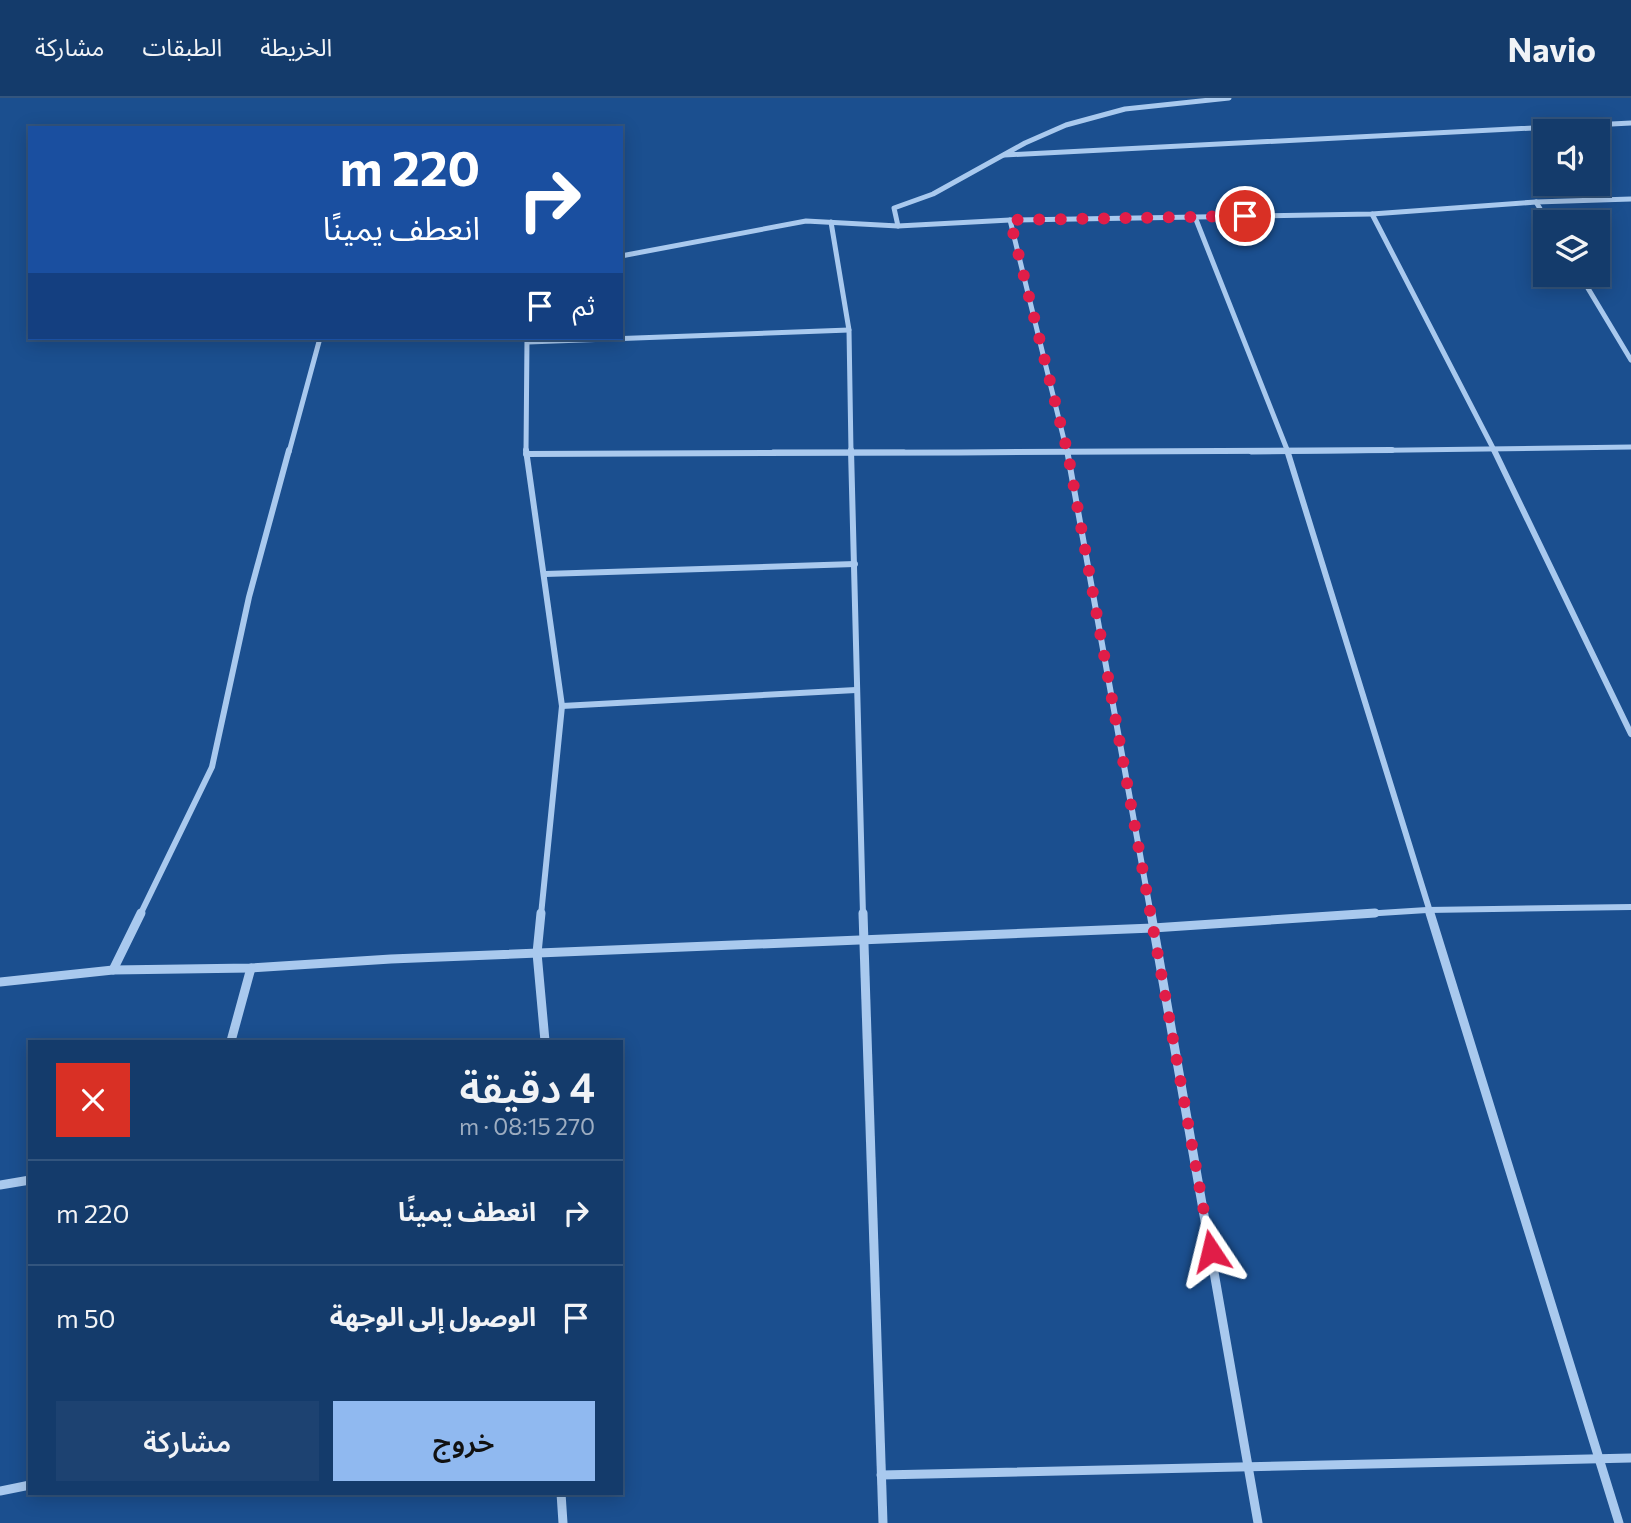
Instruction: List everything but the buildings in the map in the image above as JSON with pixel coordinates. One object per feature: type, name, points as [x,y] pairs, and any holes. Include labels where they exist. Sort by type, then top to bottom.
[{"type":"street","points":[[898,226],[894,208],[933,194],[1066,125],[1099,115],[1162,104],[1229,98]]},
{"type":"street","points":[[1004,155],[1631,123]]},
{"type":"street","points":[[623,256],[806,221],[898,226],[1010,220],[1372,214],[1536,202],[1631,199]]},
{"type":"street","points":[[1536,202],[1541,210]]},
{"type":"street","points":[[1372,214],[1493,446],[1631,734]]},
{"type":"street","points":[[1195,217],[1286,450],[1619,1523]]},
{"type":"street","points":[[1010,220],[1068,454],[1258,1523]]},
{"type":"street","points":[[831,222],[849,330],[856,690],[883,1523]]},
{"type":"street","points":[[1587,287],[1631,360]]},
{"type":"street","points":[[623,337],[849,330]]},
{"type":"street","points":[[113,970],[212,767],[250,597],[319,340]]},
{"type":"street","points":[[528,340],[526,454],[562,706],[537,953],[544,1040]]},
{"type":"street","points":[[526,454],[852,451],[1068,454],[1493,446],[1631,447]]},
{"type":"street","points":[[545,574],[855,564]]},
{"type":"street","points":[[562,706],[856,690]]},
{"type":"street","points":[[0,982],[113,970],[251,968],[537,953],[1153,928],[1427,910],[1631,907]]},
{"type":"street","points":[[231,1040],[251,968]]},
{"type":"street","points":[[0,1185],[28,1180]]},
{"type":"street","points":[[881,1475],[1631,1458]]},
{"type":"street","points":[[0,1491],[28,1485]]},
{"type":"street","points":[[561,1495],[563,1523]]},
{"type":"route","points":[[1211,1251],[1068,454],[1010,220],[1245,216]]}]
